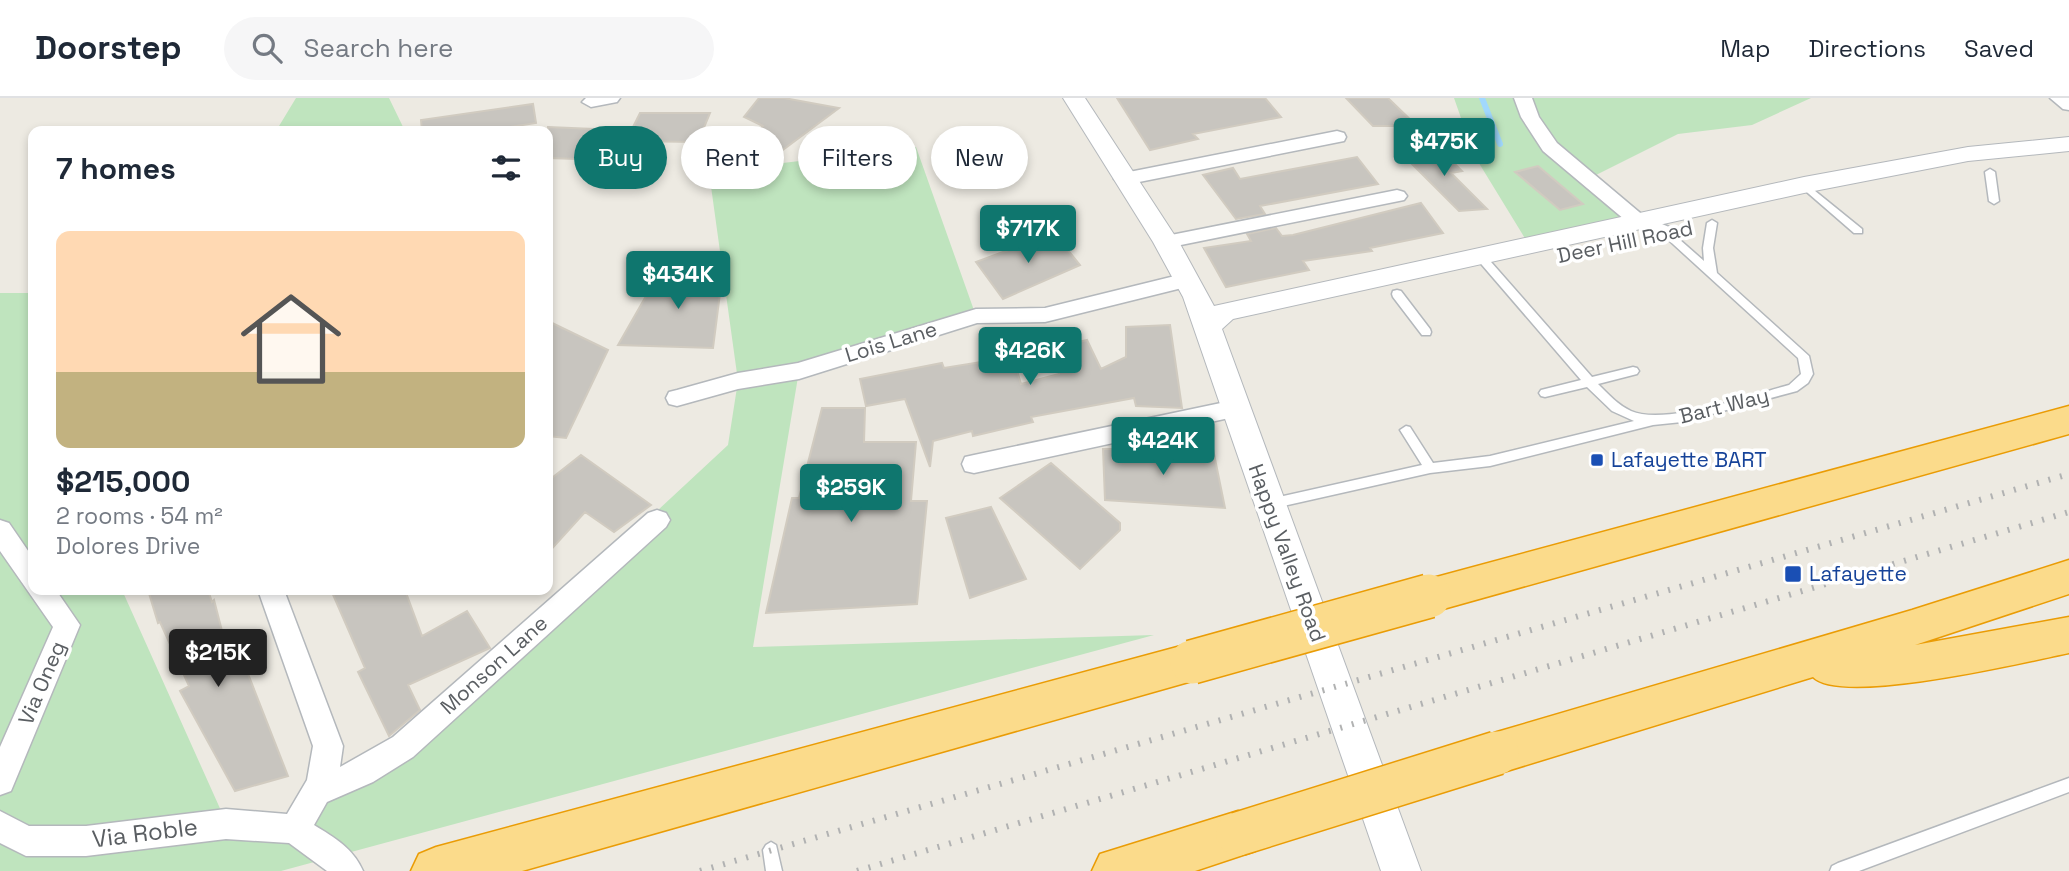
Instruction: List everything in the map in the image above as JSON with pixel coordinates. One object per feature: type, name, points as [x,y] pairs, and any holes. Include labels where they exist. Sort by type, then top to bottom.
[{"type":"highway","points":[[436,871],[2069,420]]},
{"type":"highway","points":[[1117,871],[2069,578]]},
{"type":"highway","points":[[1779,667],[1910,665],[2069,635]]},
{"type":"street","points":[[591,102],[611,98]]},
{"type":"street","name":"Happy Valley Road","points":[[1074,98],[1166,242],[1197,298],[1401,871]]},
{"type":"street","points":[[1523,98],[1530,117],[1550,147],[1631,223],[1667,234]]},
{"type":"street","points":[[2059,98],[2069,105]]},
{"type":"street","points":[[1124,179],[1337,137]]},
{"type":"street","name":"Deer Hill Road","points":[[1251,306],[1487,263],[1667,234],[1813,192],[1968,154],[2069,144]]},
{"type":"street","name":"Deer Hill Road","points":[[1208,327],[1224,312],[1631,223],[1813,192],[2069,164]]},
{"type":"street","points":[[1166,242],[1397,196]]},
{"type":"street","name":"Deer Hill Road","points":[[1208,327],[1236,331],[1397,294],[1487,263],[1529,245]]},
{"type":"street","name":"Lois Lane","points":[[677,397],[738,381],[799,370],[976,316],[1045,315],[1187,280]]},
{"type":"street","points":[[974,464],[1235,409]]},
{"type":"street","name":"Monson Lane","points":[[318,791],[363,772],[403,747],[657,520]]},
{"type":"street","points":[[0,530],[28,572]]},
{"type":"street","name":"Via Oneg","points":[[0,781],[66,625],[45,595]]},
{"type":"street","points":[[273,595],[328,746],[328,765],[318,791],[294,829],[334,855],[347,871]]},
{"type":"street","name":"Via Roble","points":[[0,827],[26,841],[86,841],[226,824],[294,829]]},
{"type":"lane","points":[[1990,172],[1994,201]]},
{"type":"lane","points":[[1813,192],[1858,231]]},
{"type":"lane","points":[[1712,223],[1706,259],[1713,272]]},
{"type":"lane","name":"Bart Way","points":[[1487,263],[1589,382],[1616,408],[1630,415],[1653,421],[1682,418],[1793,388],[1804,380],[1807,374],[1803,356],[1713,272],[1667,234]]},
{"type":"lane","points":[[1397,294],[1426,332]]},
{"type":"lane","points":[[1545,393],[1633,371]]},
{"type":"lane","points":[[1269,504],[1430,468],[1490,461],[1653,421]]},
{"type":"lane","points":[[1406,430],[1430,468]]},
{"type":"lane","points":[[1838,871],[2069,785]]},
{"type":"lane","points":[[771,850],[773,871]]},
{"type":"green space","points":[[296,98],[389,98],[403,126],[279,126]]},
{"type":"green space","points":[[1454,98],[1811,98],[1752,125],[1678,134],[1588,179],[1638,221],[1529,245],[1474,155]]},
{"type":"green space","points":[[917,150],[976,316],[799,371],[753,647],[1154,635],[281,871],[0,871],[0,293],[28,293],[28,595],[124,595],[227,824],[299,820],[403,747],[728,445],[738,381],[711,189],[784,189],[784,163],[798,161],[798,189],[917,189]]},
{"type":"building","points":[[759,98],[784,98],[839,108],[815,126],[798,126],[798,139],[784,149],[784,126],[763,126],[744,117]]},
{"type":"building","points":[[1117,98],[1265,98],[1281,117],[1193,134],[1198,139],[1150,150]]},
{"type":"building","points":[[1346,98],[1388,98],[1417,126],[1373,126]]},
{"type":"building","points":[[533,104],[536,123],[516,126],[422,126],[421,120]]},
{"type":"building","points":[[640,113],[710,113],[705,126],[681,126],[681,142],[667,142],[667,126],[634,126]]},
{"type":"building","points":[[553,127],[574,128],[574,159],[553,158]]},
{"type":"building","points":[[1438,147],[1462,171],[1451,173],[1487,209],[1459,211],[1403,155]]},
{"type":"building","points":[[1357,157],[1378,184],[1260,206],[1265,214],[1236,219],[1203,175],[1233,168],[1240,179]]},
{"type":"building","points":[[1538,166],[1583,204],[1560,210],[1515,172]]},
{"type":"building","points":[[1421,203],[1443,233],[1370,248],[1372,251],[1303,261],[1309,270],[1226,287],[1204,248],[1251,241],[1247,234],[1276,228],[1282,236],[1293,235]]},
{"type":"building","points":[[1054,233],[1080,265],[1003,299],[976,262]]},
{"type":"building","points":[[662,268],[723,270],[713,348],[618,345]]},
{"type":"building","points":[[553,323],[608,350],[566,438],[553,437]]},
{"type":"building","points":[[1170,325],[1182,408],[1136,406],[1134,398],[1031,417],[1033,422],[973,436],[972,431],[933,441],[930,467],[905,399],[866,406],[860,379],[942,363],[944,368],[1013,357],[1021,384],[1059,374],[1049,349],[1087,340],[1101,369],[1126,357],[1126,327]]},
{"type":"building","points":[[822,408],[865,408],[864,442],[916,442],[911,501],[927,501],[917,604],[766,613],[792,498],[799,498]]},
{"type":"building","points":[[1103,449],[1213,449],[1225,508],[1105,500]]},
{"type":"building","points":[[581,455],[651,505],[614,532],[585,512],[553,547],[553,477]]},
{"type":"building","points":[[1051,463],[1120,523],[1120,530],[1080,569],[1000,498]]},
{"type":"building","points":[[991,507],[1026,579],[970,598],[946,518]]},
{"type":"building","points":[[150,595],[210,595],[212,602],[214,600],[230,662],[241,656],[288,776],[235,791],[180,691],[189,686],[160,622],[158,623]]},
{"type":"building","points":[[333,595],[407,595],[422,636],[467,611],[490,648],[408,685],[420,710],[389,736],[358,672],[365,668]]},
{"type":"waterway","points":[[1482,98],[1500,144]]},
{"type":"railway","points":[[700,871],[2069,474]]},
{"type":"railway","points":[[857,871],[2069,512]]},
{"type":"place","name":"Lafayette BART","points":[[1597,460]]},
{"type":"place","name":"Lafayette","points":[[1793,574]]}]
